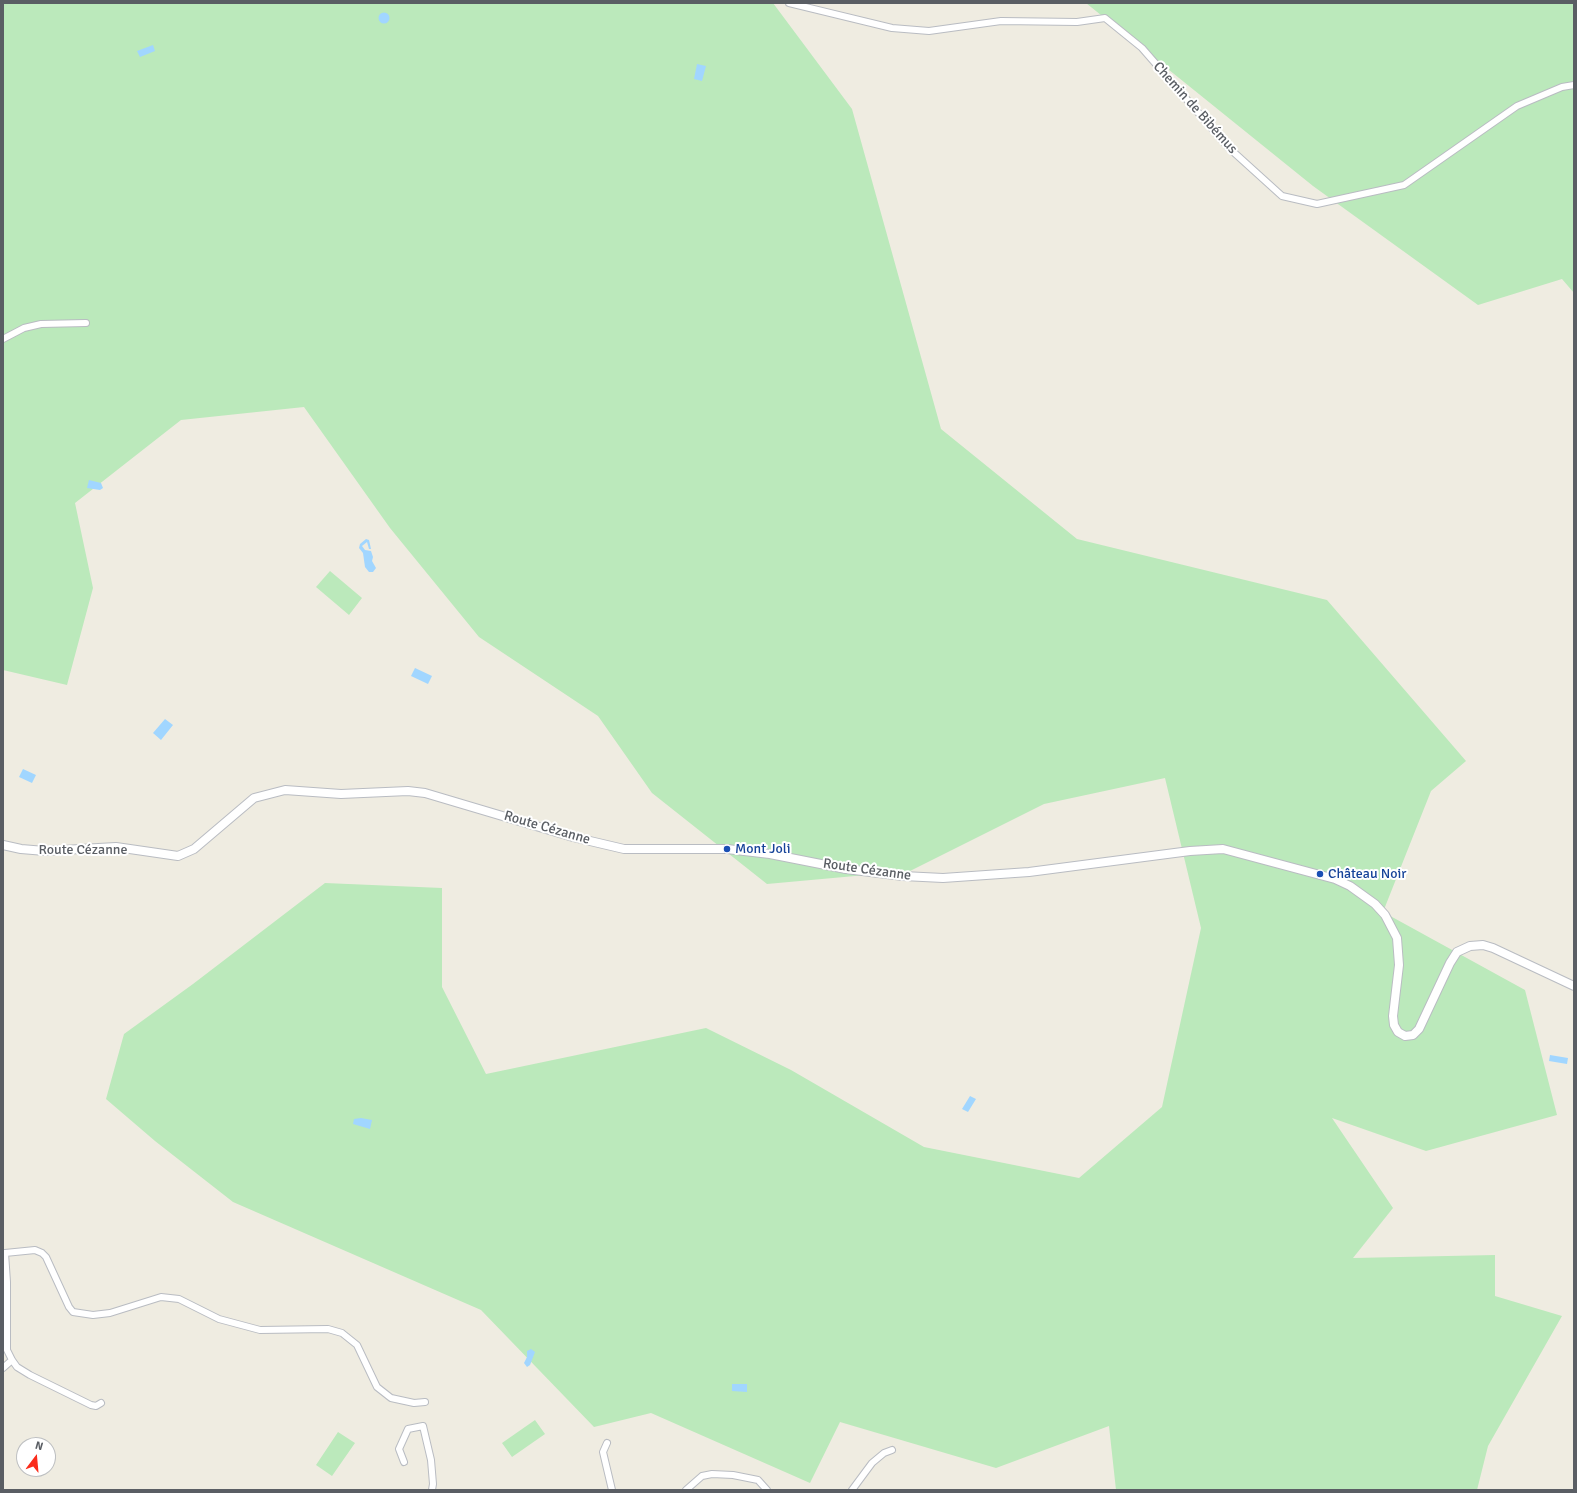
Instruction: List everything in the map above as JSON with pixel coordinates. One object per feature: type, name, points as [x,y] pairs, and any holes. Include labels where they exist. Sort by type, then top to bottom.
[{"type":"street","name":"Chemin de Bibémus","points":[[790,3],[892,28],[929,31],[1001,21],[1077,22],[1105,18],[1142,48],[1229,148],[1282,196],[1317,204],[1404,185],[1517,106],[1562,87],[1574,85]]},
{"type":"street","points":[[3,339],[24,328],[41,324],[86,323]]},
{"type":"street","name":"Route Cézanne","points":[[3,845],[45,851],[116,847],[178,856],[194,849],[247,802],[261,796],[285,790],[341,794],[408,791],[425,793],[573,837],[624,848],[727,849],[770,854],[846,869],[903,876],[943,878],[1029,872],[1190,851],[1223,849],[1335,879],[1350,886],[1376,904],[1385,916],[1397,938],[1399,965],[1394,1025],[1398,1032],[1405,1036],[1412,1035],[1419,1029],[1450,963],[1458,952],[1470,946],[1483,945],[1493,948],[1574,986]]},
{"type":"street","points":[[101,1403],[96,1406],[91,1405],[24,1371],[17,1367],[12,1360],[7,1350],[7,1282],[4,1253],[35,1250],[42,1253],[46,1257],[69,1307],[73,1312],[93,1315],[110,1313],[161,1297],[178,1299],[219,1319],[260,1330],[328,1329],[342,1333],[357,1345],[377,1387],[391,1398],[414,1403],[425,1402]]},
{"type":"street","points":[[3,1368],[12,1360]]},
{"type":"street","points":[[404,1462],[399,1449],[408,1429],[423,1426],[431,1460],[432,1490]]},
{"type":"street","points":[[607,1443],[603,1452],[612,1490]]},
{"type":"street","points":[[852,1490],[872,1462],[884,1453],[892,1450]]},
{"type":"street","points":[[686,1490],[702,1476],[712,1474],[733,1475],[758,1480],[767,1490]]},
{"type":"green space","points":[[3,3],[773,3],[852,109],[941,429],[1077,539],[1327,600],[1466,761],[1431,791],[1383,912],[1525,990],[1557,1115],[1426,1151],[1332,1118],[1393,1208],[1353,1258],[1495,1255],[1495,1296],[1562,1316],[1488,1446],[1477,1490],[1116,1490],[1109,1426],[996,1468],[840,1422],[810,1483],[651,1413],[594,1427],[481,1310],[233,1202],[155,1141],[106,1099],[124,1034],[193,984],[325,883],[442,888],[442,987],[486,1074],[706,1028],[791,1070],[924,1147],[1079,1178],[1162,1107],[1201,928],[1165,778],[1044,804],[910,871],[767,884],[652,793],[598,716],[479,637],[390,528],[304,407],[181,420],[75,503],[93,588],[67,685],[3,670]]},
{"type":"green space","points":[[1086,3],[1574,3],[1574,293],[1562,279],[1478,305],[1313,186]]},
{"type":"green space","points":[[330,571],[362,598],[349,615],[316,587]]},
{"type":"green space","points":[[535,1420],[545,1434],[512,1457],[502,1443]]},
{"type":"green space","points":[[338,1432],[355,1443],[332,1476],[316,1465]]},
{"type":"water","points":[[384,12],[388,14],[390,18],[388,22],[384,24],[380,22],[378,18],[380,14]]},
{"type":"water","points":[[153,45],[155,51],[140,57],[137,51]]},
{"type":"water","points":[[697,64],[706,66],[702,81],[694,79]]},
{"type":"water","points":[[89,480],[101,483],[103,488],[100,490],[87,488]]},
{"type":"water","points":[[366,539],[369,540],[371,549],[369,549],[367,542],[362,546],[365,550],[371,551],[373,557],[372,561],[376,568],[373,572],[369,572],[365,567],[363,553],[359,548],[360,544]]},
{"type":"water","points":[[415,668],[432,676],[428,684],[411,676]]},
{"type":"water","points":[[165,719],[173,725],[161,740],[153,733]]},
{"type":"water","points":[[23,769],[36,775],[32,783],[19,777]]},
{"type":"water","points":[[1550,1055],[1568,1058],[1567,1064],[1549,1061]]},
{"type":"water","points":[[970,1096],[976,1099],[968,1112],[962,1109]]},
{"type":"water","points":[[361,1118],[372,1120],[370,1129],[353,1124],[354,1119]]},
{"type":"water","points":[[531,1349],[535,1352],[530,1365],[527,1367],[524,1363],[527,1357],[527,1351]]},
{"type":"water","points":[[732,1384],[747,1384],[747,1392],[732,1391]]},
{"type":"place","name":"Mont Joli","points":[[727,849]]},
{"type":"place","name":"Château Noir","points":[[1320,874]]}]
